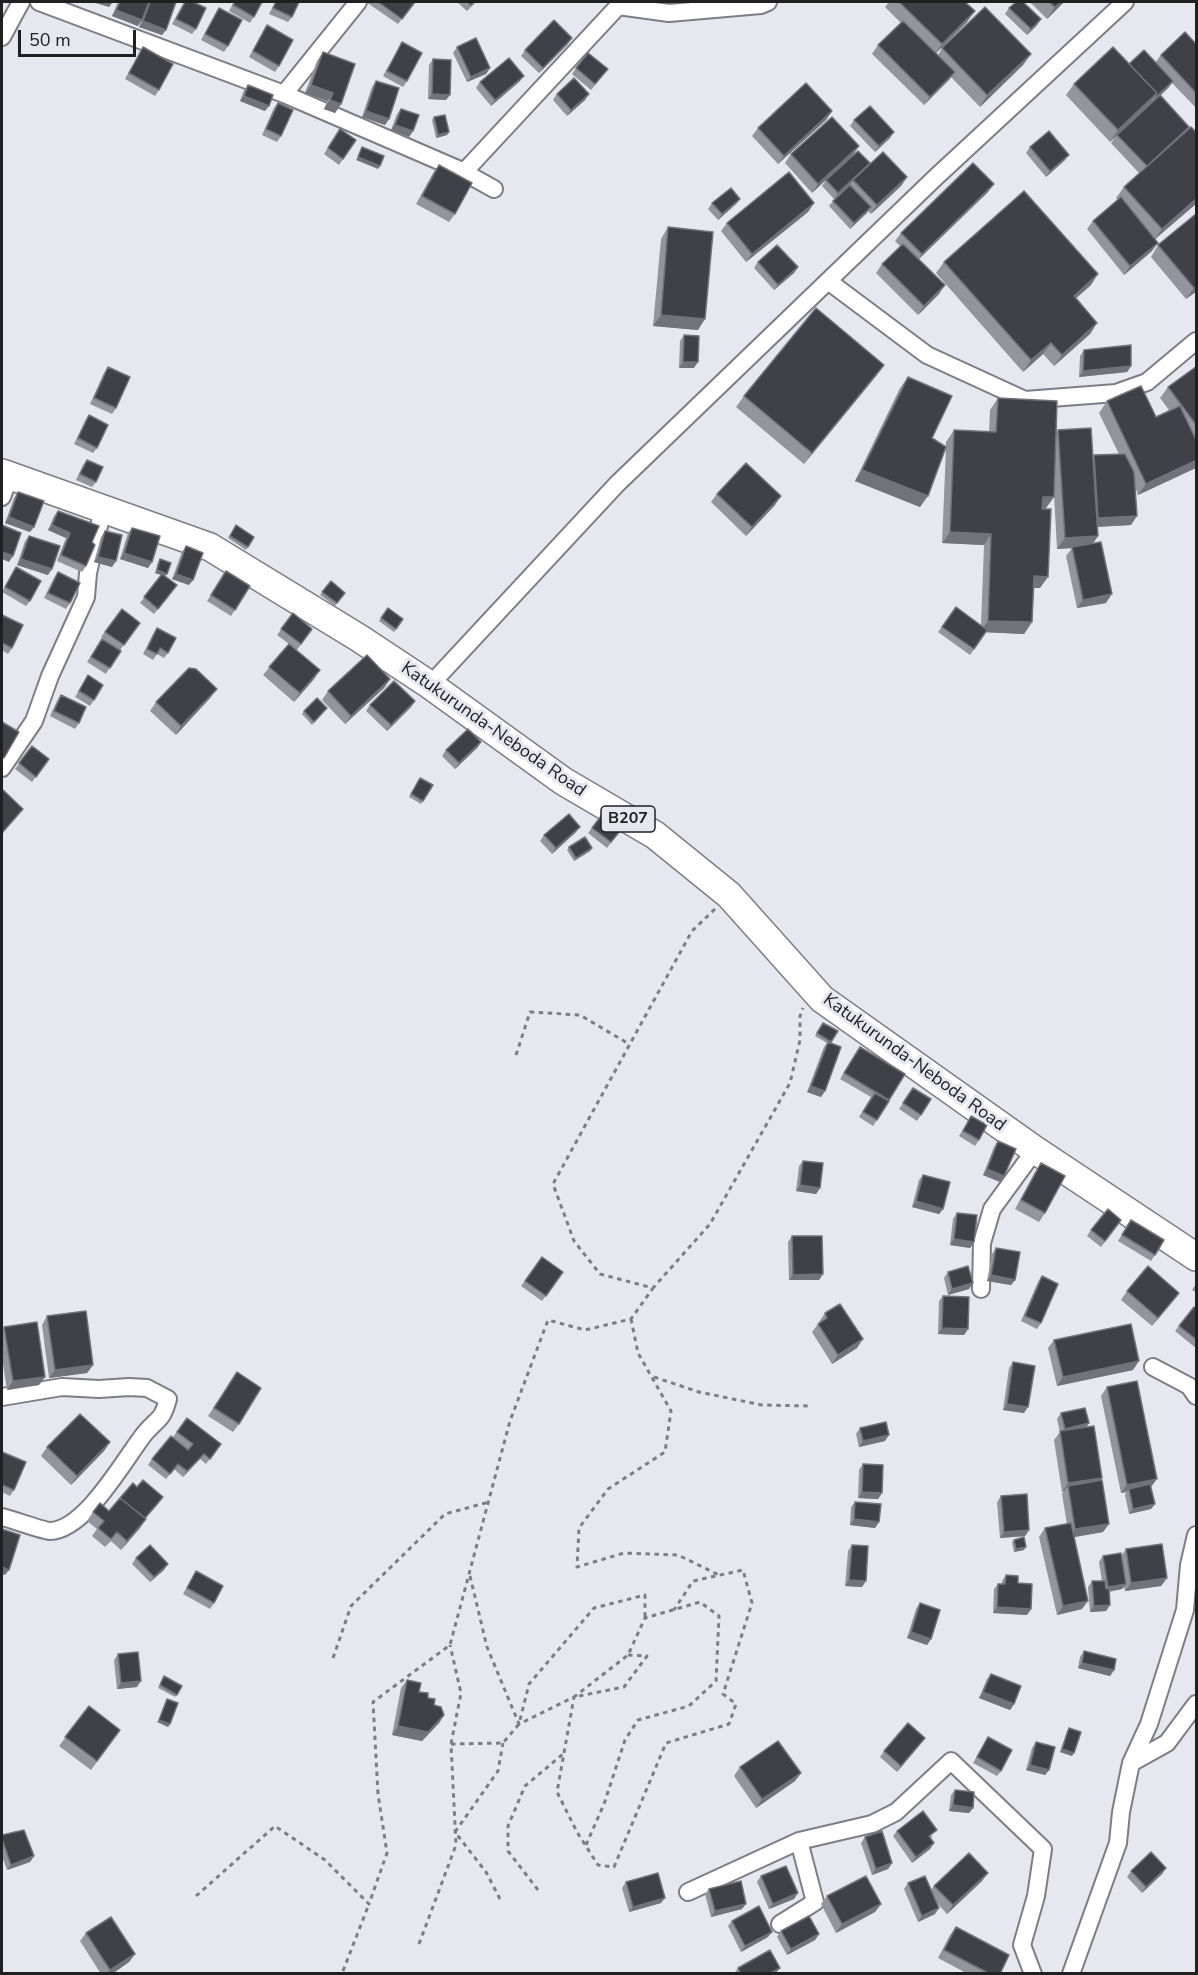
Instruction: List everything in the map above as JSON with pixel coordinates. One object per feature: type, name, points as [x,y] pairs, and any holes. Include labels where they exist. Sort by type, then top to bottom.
[{"type":"main road","name":"Katukurunda-Neboda Road","points":[[4,482],[103,509],[210,546],[359,638],[430,685],[563,781],[655,835],[729,895],[822,999],[1035,1150],[1197,1257]]},
{"type":"street","points":[[2,37],[21,2]]},
{"type":"street","points":[[39,2],[284,94],[464,172],[494,189]]},
{"type":"street","points":[[464,172],[620,4],[669,13],[762,5],[768,2]]},
{"type":"street","points":[[430,685],[617,484],[828,281],[1125,2]]},
{"type":"street","points":[[284,94],[348,4]]},
{"type":"street","points":[[828,281],[927,355],[1025,400],[1116,393],[1147,382],[1197,341]]},
{"type":"street","points":[[2,768],[34,722],[50,676],[86,597],[88,573],[103,509]]},
{"type":"street","points":[[981,1289],[982,1243],[992,1209],[1035,1150]]},
{"type":"street","points":[[1153,1367],[1189,1386],[1197,1396]]},
{"type":"street","points":[[2,1397],[62,1387],[99,1389],[129,1387],[147,1388],[168,1399],[163,1416],[146,1432],[108,1486],[71,1524],[50,1531],[2,1516]]},
{"type":"street","points":[[1071,1974],[1118,1844],[1121,1812],[1131,1763],[1149,1724],[1185,1610],[1189,1565],[1197,1535]]},
{"type":"street","points":[[1131,1763],[1167,1743],[1197,1704]]},
{"type":"street","points":[[688,1892],[799,1841],[872,1824],[896,1812],[951,1761],[1044,1849],[1036,1896],[1022,1945],[1034,1974]]},
{"type":"street","points":[[780,1924],[815,1902],[799,1841]]},
{"type":"path","points":[[652,1288],[600,1274],[574,1241],[552,1184],[692,931],[729,895]]},
{"type":"path","points":[[419,1944],[456,1845],[451,1744],[461,1693],[450,1645],[510,1421],[548,1320],[585,1330],[631,1319],[652,1288],[710,1224],[789,1083],[800,1040],[800,1016],[813,989]]},
{"type":"path","points":[[516,1055],[530,1012],[580,1015],[629,1044]]},
{"type":"path","points":[[631,1319],[638,1353],[671,1411],[665,1452],[608,1489],[579,1528],[577,1567],[624,1553],[678,1556],[719,1575]]},
{"type":"path","points":[[652,1377],[699,1392],[762,1405],[810,1406]]},
{"type":"path","points":[[333,1658],[351,1606],[445,1515],[489,1502]]},
{"type":"path","points":[[574,1697],[557,1792],[598,1865],[614,1867],[666,1743],[729,1724],[736,1704],[723,1694],[752,1603],[743,1570],[693,1581],[674,1610]]},
{"type":"path","points":[[469,1574],[487,1647],[519,1724]]},
{"type":"path","points":[[455,1832],[498,1770],[502,1743],[519,1724],[574,1697],[628,1655],[645,1618],[645,1594],[594,1608],[529,1684],[519,1724]]},
{"type":"path","points":[[586,1846],[604,1804],[625,1740],[638,1720],[689,1706],[716,1681],[719,1616],[700,1602],[645,1618]]},
{"type":"path","points":[[343,1971],[387,1853],[378,1794],[373,1702],[450,1645]]},
{"type":"path","points":[[574,1697],[624,1687],[647,1656],[628,1655]]},
{"type":"path","points":[[451,1744],[502,1743]]},
{"type":"path","points":[[538,1890],[508,1851],[508,1826],[525,1786],[564,1753]]},
{"type":"path","points":[[196,1896],[275,1826],[325,1860],[369,1904]]},
{"type":"path","points":[[455,1832],[486,1872],[500,1899]]},
{"type":"building","points":[[120,2],[149,2],[142,20],[116,10]]},
{"type":"building","points":[[150,2],[176,2],[166,30],[143,21]]},
{"type":"building","points":[[185,2],[193,2],[206,8],[196,29],[176,19]]},
{"type":"building","points":[[235,2],[262,2],[254,17],[233,5]]},
{"type":"building","points":[[276,2],[299,2],[292,17],[273,8]]},
{"type":"building","points":[[378,2],[415,2],[402,19]]},
{"type":"building","points":[[899,2],[965,2],[975,11],[942,44]]},
{"type":"building","points":[[1016,2],[1023,2],[1041,19],[1031,29],[1009,8]]},
{"type":"building","points":[[1049,2],[1061,2],[1055,7]]},
{"type":"building","points":[[985,7],[1031,54],[987,95],[942,48]]},
{"type":"building","points":[[219,8],[242,20],[228,46],[205,34]]},
{"type":"building","points":[[554,20],[572,38],[543,68],[525,50]]},
{"type":"building","points":[[903,21],[955,72],[930,97],[878,45]]},
{"type":"building","points":[[267,25],[293,40],[279,66],[253,51]]},
{"type":"building","points":[[1185,32],[1197,45],[1197,94],[1161,55]]},
{"type":"building","points":[[476,38],[490,68],[471,77],[457,47]]},
{"type":"building","points":[[402,42],[422,53],[407,81],[387,71]]},
{"type":"building","points":[[143,47],[173,64],[159,90],[129,73]]},
{"type":"building","points":[[1113,47],[1157,93],[1118,130],[1074,84]]},
{"type":"building","points":[[1144,50],[1173,81],[1155,98],[1157,93],[1129,64]]},
{"type":"building","points":[[323,52],[355,64],[341,104],[330,100],[333,93],[311,85]]},
{"type":"building","points":[[588,53],[608,69],[595,84],[576,68]]},
{"type":"building","points":[[509,58],[524,76],[495,100],[480,82]]},
{"type":"building","points":[[433,59],[451,60],[450,95],[432,94]]},
{"type":"building","points":[[574,78],[589,94],[571,110],[557,94]]},
{"type":"building","points":[[376,81],[399,88],[389,119],[366,111]]},
{"type":"building","points":[[806,83],[832,111],[784,156],[758,128]]},
{"type":"building","points":[[248,85],[273,95],[269,106],[244,96]]},
{"type":"building","points":[[1160,95],[1189,127],[1147,166],[1117,135]]},
{"type":"building","points":[[278,103],[293,110],[281,136],[266,129]]},
{"type":"building","points":[[870,106],[894,132],[879,146],[854,120]]},
{"type":"building","points":[[401,109],[419,115],[413,131],[395,125]]},
{"type":"building","points":[[445,115],[449,132],[438,135],[434,117]]},
{"type":"building","points":[[832,117],[859,146],[818,184],[791,154]]},
{"type":"building","points":[[1191,127],[1197,133],[1197,198],[1162,229],[1124,187]]},
{"type":"building","points":[[340,129],[356,140],[343,159],[328,148]]},
{"type":"building","points":[[1049,131],[1069,155],[1050,171],[1030,147]]},
{"type":"building","points":[[362,147],[384,156],[380,166],[358,157]]},
{"type":"building","points":[[858,151],[870,163],[838,193],[826,180]]},
{"type":"building","points":[[883,152],[907,177],[877,205],[853,180]]},
{"type":"building","points":[[973,163],[994,184],[922,254],[901,233]]},
{"type":"building","points":[[439,165],[472,183],[455,214],[422,196]]},
{"type":"building","points":[[789,172],[814,203],[752,254],[727,223]]},
{"type":"building","points":[[850,185],[871,207],[854,223],[833,201]]},
{"type":"building","points":[[731,188],[740,199],[722,214],[712,203]]},
{"type":"building","points":[[1024,191],[1098,274],[1074,296],[1097,323],[1062,355],[1051,343],[1031,360],[944,262]]},
{"type":"building","points":[[1121,197],[1158,243],[1130,266],[1093,221]]},
{"type":"building","points":[[1197,213],[1197,286],[1194,288],[1158,245]]},
{"type":"building","points":[[668,227],[713,232],[705,319],[661,315]]},
{"type":"building","points":[[903,244],[945,285],[924,306],[882,264]]},
{"type":"building","points":[[777,245],[798,267],[778,285],[758,262]]},
{"type":"building","points":[[816,308],[884,365],[812,453],[744,396]]},
{"type":"building","points":[[684,335],[699,336],[698,362],[683,362]]},
{"type":"building","points":[[1131,345],[1131,366],[1083,371],[1084,350]]},
{"type":"building","points":[[1197,366],[1197,426],[1168,387]]},
{"type":"building","points":[[108,367],[130,377],[116,408],[94,398]]},
{"type":"building","points":[[908,377],[952,396],[932,438],[946,447],[928,496],[862,470]]},
{"type":"building","points":[[1141,386],[1156,417],[1180,406],[1197,442],[1197,460],[1146,484],[1107,401]]},
{"type":"building","points":[[998,398],[1057,401],[1054,497],[1043,497],[1042,509],[1051,509],[1048,577],[1034,576],[1032,622],[988,621],[991,534],[950,532],[954,430],[996,432]]},
{"type":"building","points":[[89,415],[108,425],[97,448],[78,438]]},
{"type":"building","points":[[1091,428],[1098,536],[1065,538],[1058,430]]},
{"type":"building","points":[[1125,454],[1134,472],[1137,516],[1098,518],[1094,455]]},
{"type":"building","points":[[87,460],[103,467],[96,482],[80,474]]},
{"type":"building","points":[[746,463],[781,496],[752,527],[717,494]]},
{"type":"building","points":[[18,492],[44,501],[34,527],[9,517]]},
{"type":"building","points":[[58,511],[99,526],[92,542],[95,545],[86,566],[61,555],[70,533],[52,525]]},
{"type":"building","points":[[2,525],[21,533],[13,556],[2,552]]},
{"type":"building","points":[[236,525],[254,537],[248,547],[230,536]]},
{"type":"building","points":[[132,528],[160,536],[152,562],[124,553]]},
{"type":"building","points":[[105,531],[122,535],[116,561],[98,557]]},
{"type":"building","points":[[29,536],[60,546],[52,569],[21,559]]},
{"type":"building","points":[[1101,542],[1112,594],[1083,600],[1072,547]]},
{"type":"building","points":[[186,546],[203,553],[193,580],[176,574]]},
{"type":"building","points":[[160,559],[171,563],[167,574],[157,570]]},
{"type":"building","points":[[16,567],[41,581],[30,601],[5,587]]},
{"type":"building","points":[[226,571],[250,586],[235,610],[211,595]]},
{"type":"building","points":[[58,572],[80,583],[70,603],[48,593]]},
{"type":"building","points":[[162,574],[177,585],[158,609],[144,597]]},
{"type":"building","points":[[331,581],[345,593],[337,603],[322,592]]},
{"type":"building","points":[[956,607],[987,630],[974,649],[942,627]]},
{"type":"building","points":[[388,608],[403,619],[396,629],[381,618]]},
{"type":"building","points":[[122,609],[140,623],[124,645],[105,632]]},
{"type":"building","points":[[293,613],[312,629],[301,644],[281,629]]},
{"type":"building","points":[[2,615],[23,625],[12,648],[2,643]]},
{"type":"building","points":[[157,628],[176,638],[168,653],[160,648],[157,654],[147,649]]},
{"type":"building","points":[[102,639],[121,651],[110,668],[91,657]]},
{"type":"building","points":[[289,644],[320,670],[300,693],[269,667]]},
{"type":"building","points":[[367,655],[390,679],[351,716],[328,691]]},
{"type":"building","points":[[189,668],[196,669],[217,689],[181,726],[156,702]]},
{"type":"building","points":[[88,675],[103,685],[94,700],[79,691]]},
{"type":"building","points":[[394,681],[415,701],[391,725],[370,705]]},
{"type":"building","points":[[61,695],[86,707],[79,723],[54,711]]},
{"type":"building","points":[[317,698],[327,708],[314,722],[304,711]]},
{"type":"building","points":[[2,722],[19,732],[4,758],[2,757]]},
{"type":"building","points":[[468,729],[481,742],[459,763],[446,750]]},
{"type":"building","points":[[32,746],[49,759],[36,777],[19,763]]},
{"type":"building","points":[[420,778],[433,785],[423,801],[411,794]]},
{"type":"building","points":[[2,789],[23,809],[2,833]]},
{"type":"building","points":[[569,814],[580,827],[556,848],[544,835]]},
{"type":"building","points":[[601,816],[620,831],[611,842],[592,828]]},
{"type":"building","points":[[585,837],[592,848],[576,858],[569,847]]},
{"type":"building","points":[[823,1023],[838,1031],[831,1042],[817,1033]]},
{"type":"building","points":[[828,1042],[841,1047],[825,1091],[811,1086]]},
{"type":"building","points":[[860,1047],[905,1074],[889,1100],[844,1073]]},
{"type":"building","points":[[913,1088],[931,1099],[921,1115],[903,1103]]},
{"type":"building","points":[[875,1093],[889,1101],[877,1120],[863,1112]]},
{"type":"building","points":[[971,1116],[987,1125],[979,1140],[963,1131]]},
{"type":"building","points":[[998,1141],[1016,1149],[1004,1176],[987,1169]]},
{"type":"building","points":[[803,1161],[823,1163],[820,1188],[800,1185]]},
{"type":"building","points":[[1041,1163],[1065,1176],[1045,1213],[1021,1200]]},
{"type":"building","points":[[923,1175],[950,1182],[943,1209],[916,1201]]},
{"type":"building","points":[[1108,1209],[1121,1220],[1105,1241],[1091,1230]]},
{"type":"building","points":[[957,1213],[977,1215],[974,1242],[954,1239]]},
{"type":"building","points":[[1131,1220],[1164,1240],[1155,1255],[1122,1235]]},
{"type":"building","points":[[792,1236],[822,1236],[823,1274],[793,1275]]},
{"type":"building","points":[[996,1248],[1020,1252],[1015,1280],[991,1275]]},
{"type":"building","points":[[542,1257],[563,1272],[546,1296],[525,1281]]},
{"type":"building","points":[[968,1266],[973,1283],[952,1289],[948,1272]]},
{"type":"building","points":[[1148,1266],[1179,1293],[1158,1318],[1127,1291]]},
{"type":"building","points":[[1042,1276],[1058,1284],[1041,1323],[1025,1316]]},
{"type":"building","points":[[943,1296],[969,1297],[968,1329],[942,1328]]},
{"type":"building","points":[[840,1304],[863,1339],[838,1355],[818,1324],[827,1318],[825,1313]]},
{"type":"building","points":[[1194,1307],[1197,1309],[1197,1340],[1179,1326]]},
{"type":"building","points":[[86,1311],[93,1365],[55,1370],[47,1316]]},
{"type":"building","points":[[37,1322],[45,1377],[13,1381],[4,1327]]},
{"type":"building","points":[[1131,1324],[1139,1361],[1063,1377],[1054,1340]]},
{"type":"building","points":[[1013,1362],[1035,1366],[1028,1407],[1007,1404]]},
{"type":"building","points":[[237,1372],[261,1388],[239,1424],[214,1408]]},
{"type":"building","points":[[1137,1381],[1157,1479],[1127,1485],[1107,1387]]},
{"type":"building","points":[[1085,1408],[1089,1423],[1065,1429],[1061,1413]]},
{"type":"building","points":[[80,1414],[110,1442],[77,1476],[47,1447]]},
{"type":"building","points":[[187,1418],[221,1444],[210,1459],[204,1454],[187,1471],[178,1464],[170,1474],[152,1459],[171,1436],[188,1450],[193,1444],[177,1432]]},
{"type":"building","points":[[886,1422],[889,1435],[863,1441],[860,1428]]},
{"type":"building","points":[[1094,1426],[1102,1478],[1068,1483],[1060,1431]]},
{"type":"building","points":[[2,1452],[26,1462],[14,1490],[2,1485]]},
{"type":"building","points":[[863,1464],[883,1465],[882,1493],[862,1492]]},
{"type":"building","points":[[143,1480],[163,1497],[145,1518],[120,1498],[133,1483],[137,1487]]},
{"type":"building","points":[[1102,1480],[1109,1524],[1075,1529],[1068,1486]]},
{"type":"building","points":[[1150,1484],[1155,1504],[1133,1509],[1129,1489]]},
{"type":"building","points":[[1027,1494],[1029,1530],[1004,1532],[1001,1496]]},
{"type":"building","points":[[120,1498],[146,1519],[127,1541],[117,1532],[111,1539],[98,1528],[104,1521],[93,1512],[100,1503],[109,1511]]},
{"type":"building","points":[[855,1502],[881,1504],[879,1522],[854,1519]]},
{"type":"building","points":[[1071,1523],[1088,1601],[1063,1606],[1045,1528]]},
{"type":"building","points":[[2,1529],[20,1535],[9,1570],[2,1567]]},
{"type":"building","points":[[1024,1537],[1026,1547],[1016,1549],[1014,1540]]},
{"type":"building","points":[[1162,1544],[1167,1578],[1131,1583],[1126,1549]]},
{"type":"building","points":[[150,1545],[168,1564],[154,1577],[136,1558]]},
{"type":"building","points":[[852,1545],[868,1546],[866,1581],[849,1580]]},
{"type":"building","points":[[1121,1553],[1126,1584],[1108,1587],[1103,1556]]},
{"type":"building","points":[[196,1571],[223,1586],[214,1603],[187,1588]]},
{"type":"building","points":[[1006,1575],[1018,1576],[1018,1583],[1032,1584],[1031,1609],[997,1607],[998,1584],[1005,1584]]},
{"type":"building","points":[[1092,1581],[1105,1581],[1106,1589],[1109,1588],[1110,1605],[1094,1606]]},
{"type":"building","points":[[920,1603],[940,1610],[931,1639],[911,1632]]},
{"type":"building","points":[[1084,1651],[1116,1659],[1114,1670],[1082,1663]]},
{"type":"building","points":[[138,1652],[141,1681],[121,1683],[118,1654]]},
{"type":"building","points":[[991,1674],[1021,1686],[1014,1704],[983,1692]]},
{"type":"building","points":[[164,1676],[182,1686],[177,1695],[160,1685]]},
{"type":"building","points":[[407,1680],[421,1683],[419,1692],[428,1693],[428,1698],[435,1699],[434,1705],[441,1707],[444,1715],[428,1732],[398,1726]]},
{"type":"building","points":[[167,1699],[178,1703],[170,1724],[159,1720]]},
{"type":"building","points":[[89,1706],[120,1730],[97,1761],[65,1737]]},
{"type":"building","points":[[908,1723],[925,1738],[901,1766],[884,1751]]},
{"type":"building","points":[[1069,1728],[1081,1732],[1074,1753],[1062,1749]]},
{"type":"building","points":[[988,1737],[1012,1750],[1001,1771],[977,1757]]},
{"type":"building","points":[[778,1741],[801,1773],[762,1799],[740,1767]]},
{"type":"building","points":[[1036,1742],[1055,1747],[1049,1770],[1030,1765]]},
{"type":"building","points":[[955,1790],[974,1792],[973,1808],[953,1805]]},
{"type":"building","points":[[923,1811],[937,1830],[929,1836],[934,1843],[916,1857],[897,1831]]},
{"type":"building","points":[[24,1830],[34,1856],[11,1865],[2,1835]]},
{"type":"building","points":[[882,1831],[892,1863],[876,1869],[865,1837]]},
{"type":"building","points":[[1151,1852],[1166,1868],[1146,1887],[1131,1871]]},
{"type":"building","points":[[969,1853],[988,1873],[953,1905],[934,1886]]},
{"type":"building","points":[[786,1866],[798,1893],[773,1904],[761,1876]]},
{"type":"building","points":[[658,1873],[665,1898],[633,1907],[626,1882]]},
{"type":"building","points":[[866,1876],[881,1904],[842,1924],[827,1896]]},
{"type":"building","points":[[925,1876],[939,1908],[922,1916],[908,1883]]},
{"type":"building","points":[[741,1881],[746,1904],[715,1911],[709,1889]]},
{"type":"building","points":[[759,1906],[772,1932],[745,1946],[732,1921]]},
{"type":"building","points":[[809,1916],[819,1934],[791,1949],[781,1931]]},
{"type":"building","points":[[111,1917],[135,1954],[110,1970],[86,1933]]},
{"type":"building","points":[[956,1927],[1009,1955],[1000,1974],[990,1974],[944,1950]]},
{"type":"building","points":[[770,1950],[780,1968],[769,1974],[741,1974],[738,1968]]}]
